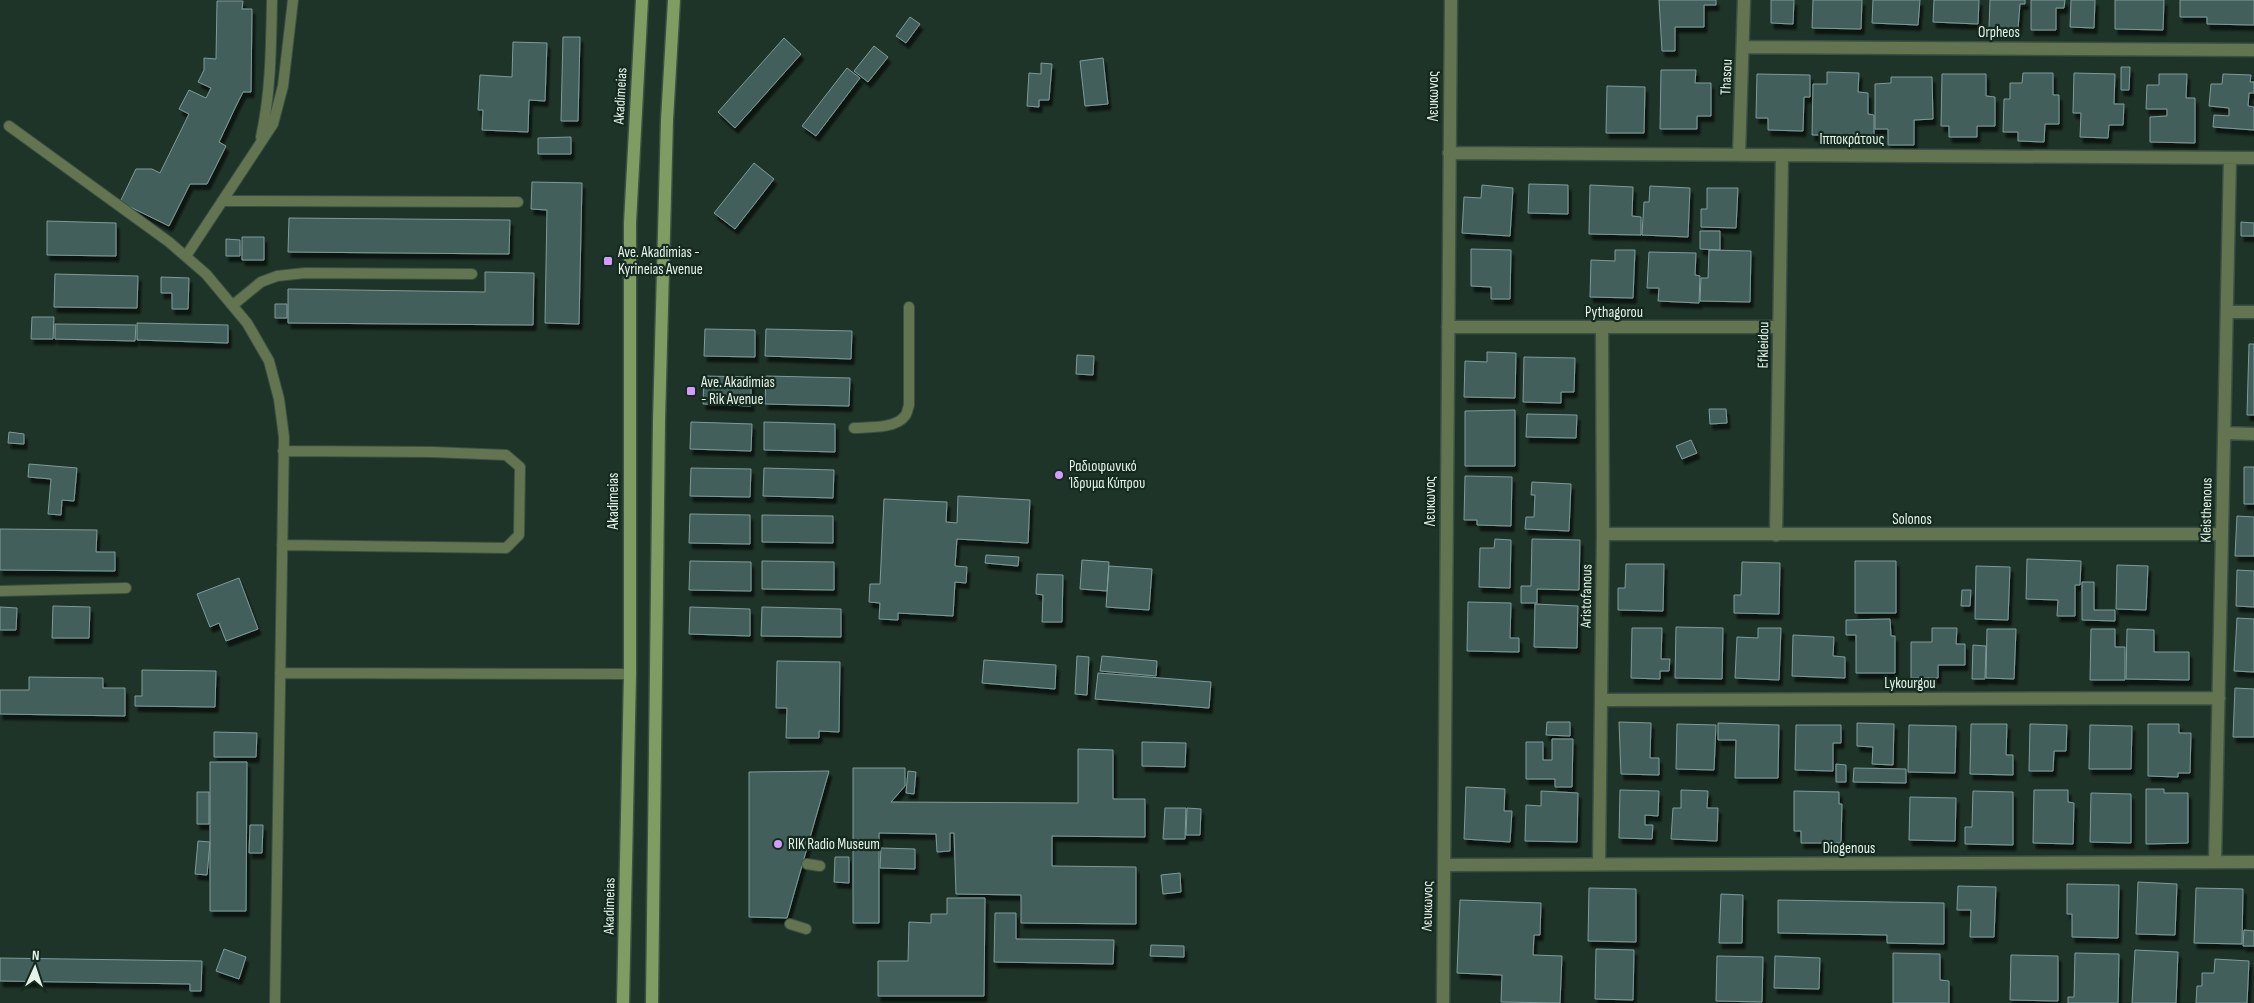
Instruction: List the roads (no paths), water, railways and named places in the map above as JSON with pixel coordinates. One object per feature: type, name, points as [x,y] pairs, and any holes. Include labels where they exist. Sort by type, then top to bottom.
[{"type":"main road","name":"Akadimeias","points":[[623,1003],[630,674],[630,223],[642,0]]},
{"type":"main road","points":[[652,1003],[659,421],[667,120],[674,0]]},
{"type":"street","name":"Λευκωνος","points":[[1442,1003],[1450,0]]},
{"type":"street","name":"Thasou","points":[[1739,155],[1744,0]]},
{"type":"street","name":"Orpheos","points":[[1743,46],[2254,50]]},
{"type":"street","name":"Ιπποκράτους","points":[[1449,153],[2254,158]]},
{"type":"street","name":"Efkleidou","points":[[1776,536],[1782,155]]},
{"type":"street","name":"Kleisthenous","points":[[2215,862],[2230,158]]},
{"type":"street","points":[[2227,312],[2254,312]]},
{"type":"street","name":"Pythagorou","points":[[1448,327],[1779,327]]},
{"type":"street","name":"Aristofanous","points":[[1599,864],[1603,534],[1602,328]]},
{"type":"street","points":[[2224,433],[2254,434]]},
{"type":"street","name":"Solonos","points":[[1603,534],[1776,536],[2222,534]]},
{"type":"street","name":"Lykourgou","points":[[1601,700],[2218,698]]},
{"type":"street","name":"Diogenous","points":[[1444,865],[2254,862]]},
{"type":"lane","points":[[260,143],[270,81],[272,0]]},
{"type":"lane","points":[[186,256],[273,124],[278,112],[286,66],[293,0]]},
{"type":"lane","points":[[9,126],[186,256],[206,274],[247,323],[269,361],[279,399],[284,450],[275,1003]]},
{"type":"lane","points":[[222,200],[518,202]]},
{"type":"lane","points":[[233,305],[261,282],[277,276],[305,273],[472,274]]},
{"type":"lane","points":[[854,428],[884,426],[898,422],[906,416],[909,405],[909,307]]},
{"type":"lane","points":[[282,545],[506,548],[519,535],[520,467],[506,455],[284,450]]},
{"type":"lane","points":[[0,591],[126,588]]},
{"type":"lane","points":[[280,673],[630,674]]},
{"type":"lane","points":[[807,864],[820,866]]},
{"type":"lane","points":[[790,924],[806,929]]},
{"type":"place","name":"Ave. Akadimias - Kyrineias Avenue","points":[[608,261]]},
{"type":"place","name":"Ave. Akadimias - Rik Avenue","points":[[691,391]]},
{"type":"place","name":"Ραδιοφωνικό Ίδρυμα Κύπρου","points":[[1059,475]]},
{"type":"place","name":"RIK Radio Museum","points":[[778,844]]}]
